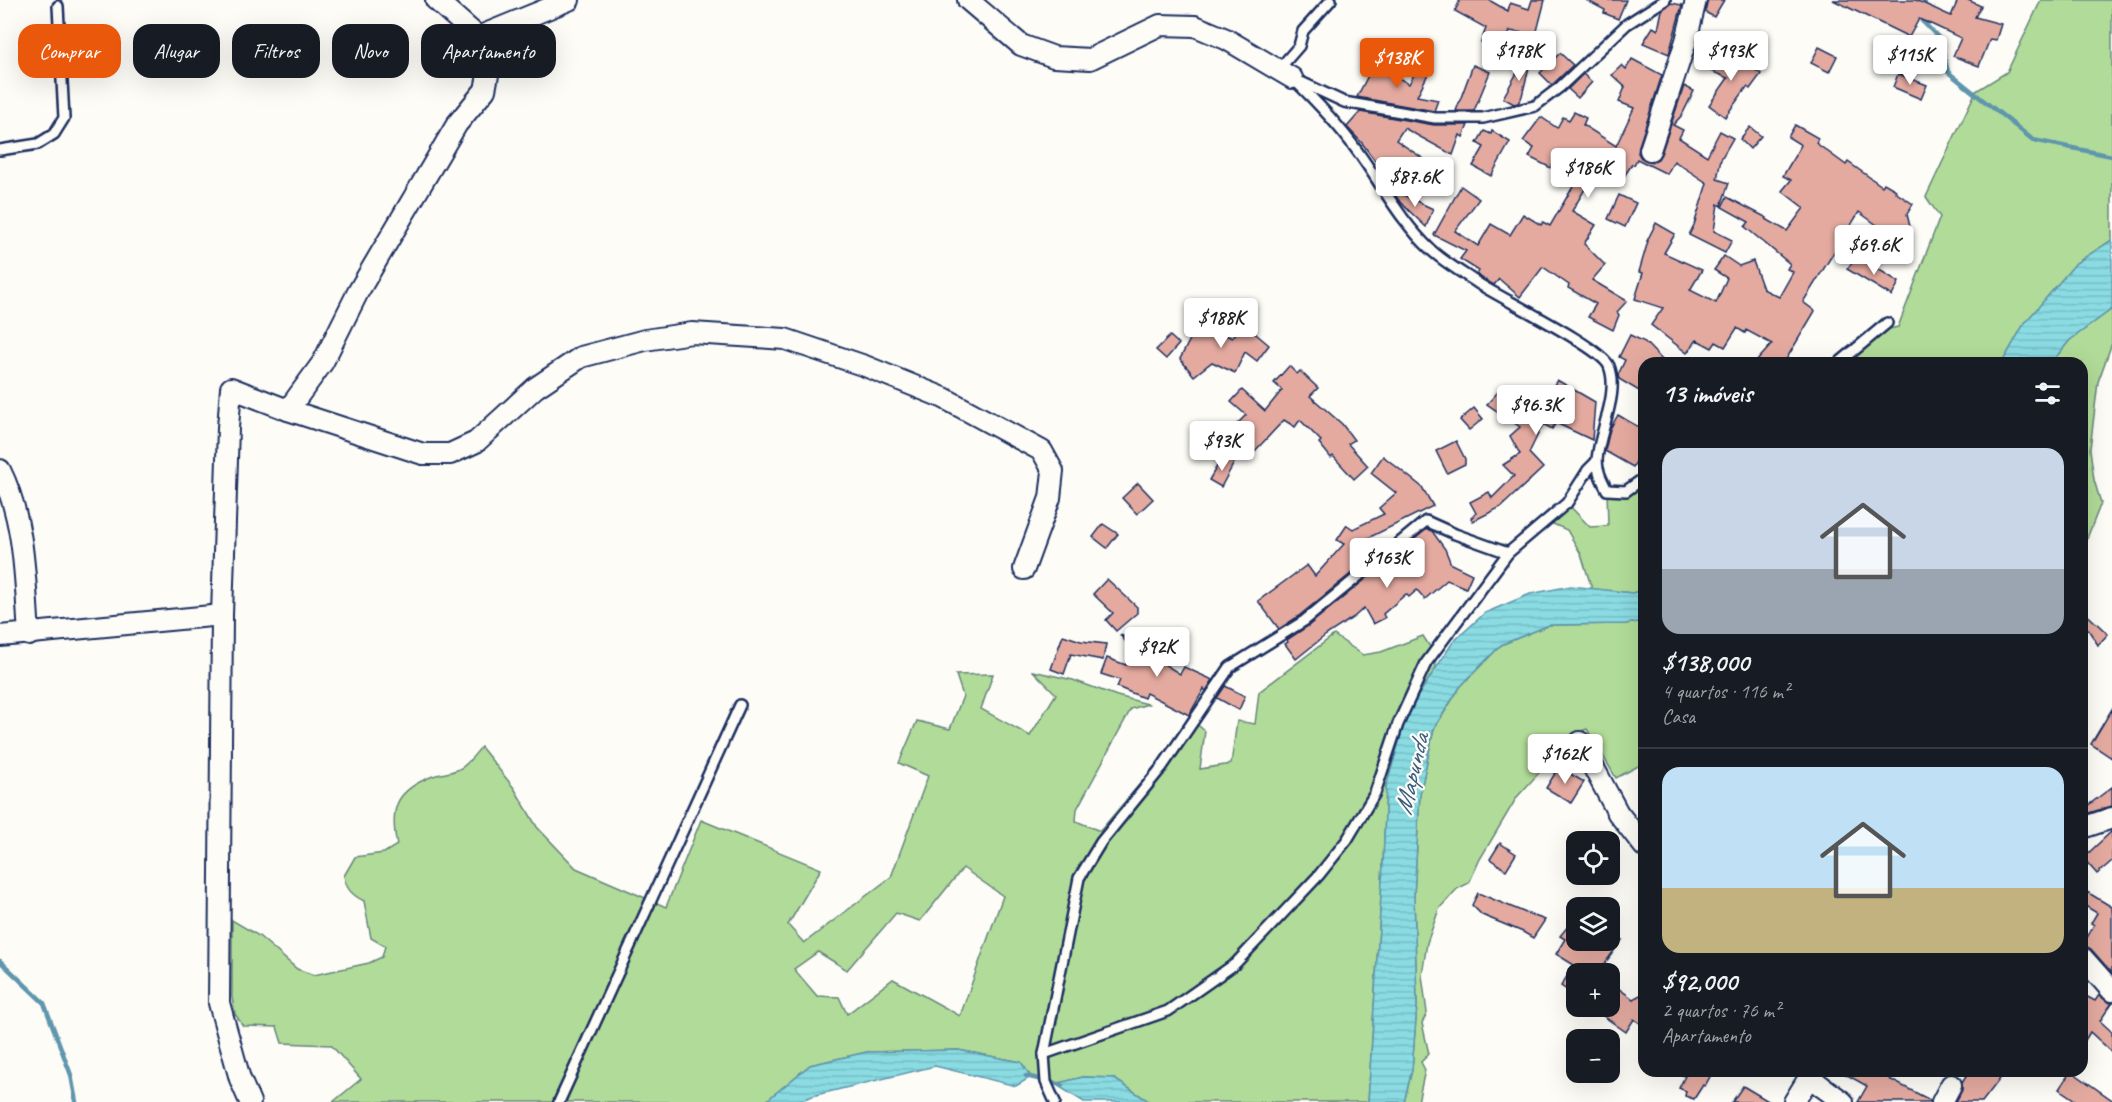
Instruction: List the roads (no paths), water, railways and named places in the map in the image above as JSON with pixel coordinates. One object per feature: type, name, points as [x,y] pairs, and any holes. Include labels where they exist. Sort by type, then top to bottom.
[{"type":"street","points":[[436,0],[463,24]]},
{"type":"street","points":[[512,24],[569,0]]},
{"type":"street","points":[[968,0],[1022,45],[1054,57],[1090,59],[1160,25],[1195,26],[1226,39],[1285,74]]},
{"type":"street","points":[[1650,150],[1686,41],[1696,0]]},
{"type":"street","points":[[288,410],[323,362],[358,292],[457,124],[485,90],[487,78]]},
{"type":"street","points":[[250,1102],[240,1079],[219,1003],[222,615],[231,388],[288,410],[423,454],[450,454],[476,442],[535,388],[581,357],[645,340],[692,333],[785,339],[864,366],[944,398],[1042,451],[1053,471],[1050,498],[1024,569]]},
{"type":"street","points":[[0,470],[10,490],[23,555],[28,634]]},
{"type":"street","points":[[0,636],[222,615]]},
{"type":"street","points":[[1580,742],[1618,813],[1638,838]]},
{"type":"street","points":[[2088,826],[2112,818]]},
{"type":"street","points":[[2088,964],[2112,991]]},
{"type":"street","points":[[1794,1102],[1809,1077]]},
{"type":"street","points":[[1814,1077],[1843,1102]]},
{"type":"lane","points":[[1285,74],[1299,46],[1303,31],[1331,0]]},
{"type":"lane","points":[[1285,74],[1344,102],[1435,118],[1483,118],[1535,106],[1560,87],[1627,24],[1665,0]]},
{"type":"lane","points":[[0,150],[38,144],[54,134],[64,118],[58,6]]},
{"type":"lane","points":[[1285,74],[1328,112],[1359,153],[1390,201],[1431,251],[1478,283],[1596,353],[1609,364],[1613,383],[1597,460],[1600,476],[1607,490],[1626,491],[1638,482]]},
{"type":"lane","points":[[1846,357],[1887,323]]},
{"type":"lane","points":[[1044,1054],[1168,1011],[1235,964],[1319,875],[1347,840],[1375,793],[1398,724],[1426,663],[1508,553],[1567,502],[1597,460]]},
{"type":"lane","points":[[1055,1102],[1046,1082],[1044,1054],[1079,878],[1101,842],[1162,767],[1230,668],[1304,621],[1426,521],[1508,553]]},
{"type":"lane","points":[[559,1102],[740,705]]},
{"type":"water","points":[[2112,240],[2112,309],[2070,340],[2056,357],[2005,357],[2024,324],[2076,263]]},
{"type":"water","name":"Mapunda","points":[[1571,586],[1632,593],[1638,592],[1638,622],[1549,625],[1501,645],[1460,687],[1434,728],[1420,794],[1414,895],[1417,1005],[1412,1070],[1404,1102],[1368,1102],[1386,787],[1408,711],[1453,642],[1485,613],[1530,594]]},
{"type":"water","points":[[958,1050],[1021,1062],[1031,1077],[1016,1086],[935,1066],[795,1102],[765,1102],[810,1065],[867,1052]]},
{"type":"water","points":[[1083,1077],[1113,1078],[1150,1102],[1084,1102],[1055,1084]]},
{"type":"waterway","points":[[1925,0],[1922,21],[1940,39],[1948,72],[2033,140],[2112,156]]},
{"type":"waterway","points":[[0,961],[44,1003],[71,1075],[76,1102]]},
{"type":"waterway","points":[[1026,1076],[1062,1085]]}]
